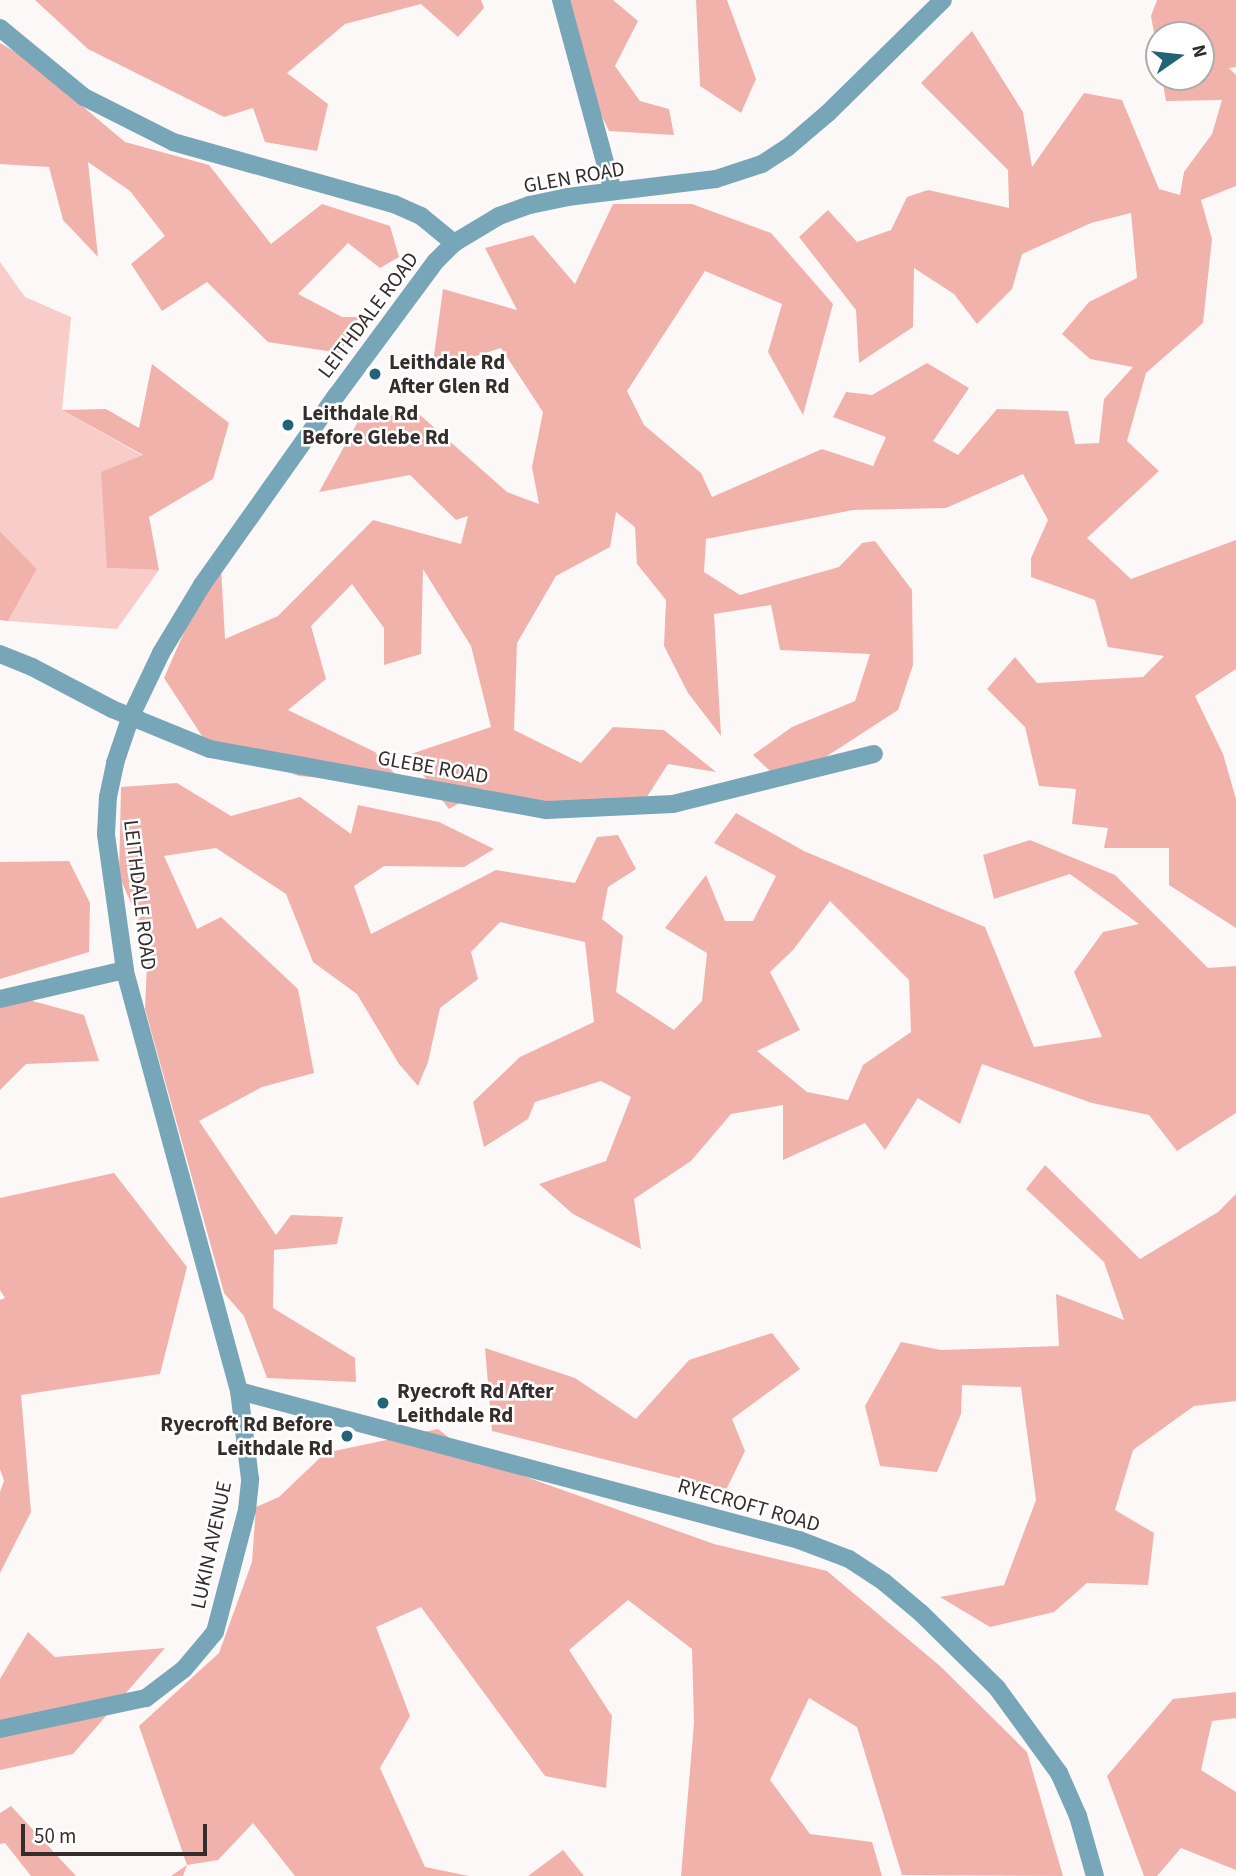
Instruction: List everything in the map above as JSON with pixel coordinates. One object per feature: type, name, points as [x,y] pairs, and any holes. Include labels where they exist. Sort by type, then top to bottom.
[{"type":"street","points":[[561,0],[613,191]]},
{"type":"street","name":"GLEN ROAD","points":[[454,243],[499,216],[530,205],[613,191],[716,179],[762,164],[787,148],[828,113],[943,0]]},
{"type":"street","points":[[0,29],[83,97],[173,142],[394,204],[421,216],[454,243]]},
{"type":"street","name":"LEITHDALE ROAD","points":[[239,1391],[125,970],[106,834],[113,774],[131,716],[161,653],[202,585],[343,385],[436,261],[454,243]]},
{"type":"street","name":"GLEBE ROAD","points":[[0,654],[131,716],[211,749],[547,810],[673,804],[874,754]]},
{"type":"street","points":[[0,999],[125,970]]},
{"type":"street","name":"LUKIN AVENUE","points":[[0,1729],[146,1699],[184,1669],[215,1632],[247,1510],[250,1479],[239,1391]]},
{"type":"street","name":"RYECROFT ROAD","points":[[239,1391],[800,1540],[849,1559],[884,1582],[961,1650],[1020,1718],[1059,1773],[1079,1816],[1095,1876]]},
{"type":"shaded area","points":[[35,0],[481,0],[484,8],[458,37],[421,4],[345,24],[287,73],[328,104],[317,151],[265,142],[253,108],[224,117],[88,49]]},
{"type":"shaded area","points":[[561,0],[613,0],[638,21],[615,66],[640,101],[669,109],[674,135],[609,131],[596,104]]},
{"type":"shaded area","points":[[696,0],[727,0],[756,79],[741,113],[700,86]]},
{"type":"shaded area","points":[[1157,0],[1236,0],[1236,67],[1229,68],[1236,75],[1236,186],[1201,200],[1212,239],[1203,323],[1146,373],[1127,441],[1159,471],[1087,538],[1131,579],[1236,540],[1236,669],[1195,696],[1223,754],[1236,799],[1236,928],[1169,885],[1169,848],[1104,848],[1108,828],[1072,824],[1076,789],[1039,786],[1025,727],[987,689],[1015,657],[1037,683],[1143,677],[1164,656],[1108,647],[1095,600],[1031,577],[1031,558],[1048,520],[1023,474],[946,508],[853,510],[706,539],[704,572],[740,595],[839,567],[862,543],[875,541],[912,590],[913,665],[898,710],[784,784],[753,755],[792,727],[855,701],[870,654],[780,650],[771,605],[714,614],[721,736],[688,693],[664,646],[666,600],[637,564],[635,527],[616,512],[610,547],[556,576],[517,643],[514,730],[581,763],[613,727],[664,730],[716,772],[668,764],[641,806],[552,812],[484,789],[449,809],[408,755],[491,727],[471,646],[423,569],[421,654],[384,665],[384,628],[352,584],[311,626],[326,679],[288,710],[375,752],[405,785],[299,776],[206,742],[164,678],[198,600],[221,568],[225,639],[278,616],[373,520],[461,544],[468,516],[456,520],[410,475],[319,492],[361,416],[420,415],[507,492],[539,504],[532,467],[543,412],[501,348],[432,370],[443,289],[517,310],[485,248],[533,235],[575,284],[613,204],[692,204],[771,233],[833,304],[803,415],[768,352],[782,304],[705,271],[627,391],[644,425],[701,473],[712,497],[822,449],[873,466],[886,437],[833,417],[846,392],[872,395],[927,363],[969,388],[933,441],[958,455],[997,409],[1068,411],[1075,444],[1099,443],[1104,399],[1133,367],[1090,359],[1062,334],[1089,302],[1137,278],[1131,213],[1091,223],[1022,254],[1012,289],[977,324],[954,294],[914,268],[913,327],[859,363],[856,310],[799,237],[828,210],[857,242],[891,230],[907,197],[928,190],[1009,208],[1008,170],[921,83],[972,31],[1023,112],[1032,167],[1084,93],[1122,100],[1159,189],[1180,195],[1184,172],[1212,134],[1222,100],[1166,101],[1164,91],[1215,91],[1215,21],[1152,21]]},
{"type":"shaded area","points":[[0,43],[24,57],[125,142],[209,165],[271,244],[322,204],[390,226],[399,257],[380,268],[348,243],[298,294],[342,317],[359,317],[340,353],[268,342],[207,282],[162,311],[131,264],[165,236],[130,191],[88,162],[98,257],[63,220],[49,167],[0,164]]},
{"type":"shaded area","points":[[0,262],[25,297],[71,317],[62,410],[143,456],[107,568],[159,570],[117,629],[8,621],[37,569],[0,531]]},
{"type":"shaded area","points":[[152,364],[229,423],[213,479],[149,517],[159,570],[107,568],[101,472],[143,455],[62,410],[106,409],[139,428]]},
{"type":"shaded area","points":[[0,531],[37,569],[8,621],[0,620]]},
{"type":"shaded area","points":[[177,783],[231,816],[300,797],[351,834],[358,805],[439,822],[494,849],[464,867],[384,866],[354,886],[371,934],[496,870],[575,883],[597,837],[618,835],[636,869],[608,887],[602,919],[623,936],[616,992],[674,1030],[702,1001],[707,953],[665,928],[706,875],[725,921],[753,921],[776,876],[714,843],[736,813],[804,851],[985,927],[1034,1047],[1102,1037],[1074,972],[1103,932],[1139,924],[1070,874],[994,899],[983,855],[1030,840],[1115,875],[1208,968],[1236,966],[1236,1113],[1177,1151],[1149,1115],[1092,1103],[982,1064],[960,1124],[918,1098],[885,1150],[865,1123],[783,1160],[783,1105],[731,1114],[691,1161],[634,1199],[641,1249],[573,1214],[539,1184],[606,1161],[631,1097],[601,1081],[535,1102],[528,1119],[484,1147],[473,1102],[520,1057],[594,1022],[585,942],[500,922],[471,952],[478,979],[440,1008],[428,1062],[418,1086],[399,1064],[357,994],[313,962],[286,894],[216,848],[164,856],[197,929],[221,917],[298,989],[314,1073],[262,1087],[199,1121],[276,1235],[291,1215],[343,1217],[337,1244],[274,1250],[273,1308],[355,1358],[356,1382],[267,1378],[244,1316],[224,1293],[145,1009],[148,941],[119,876],[121,787]],"holes":[[[830,901],[909,980],[911,1032],[863,1065],[848,1100],[807,1092],[757,1051],[800,1030],[770,972],[793,950]]]},
{"type":"shaded area","points":[[69,861],[90,903],[89,952],[0,979],[0,862]]},
{"type":"shaded area","points":[[29,1000],[84,1015],[99,1061],[26,1064],[0,1090],[0,1004]]},
{"type":"shaded area","points":[[1045,1165],[1140,1259],[1218,1212],[1236,1194],[1236,1401],[1194,1406],[1133,1450],[1115,1510],[1154,1533],[1148,1585],[1087,1583],[1054,1612],[990,1627],[940,1597],[1004,1585],[1036,1500],[1021,1387],[962,1385],[961,1414],[937,1472],[880,1466],[865,1406],[901,1342],[941,1350],[1059,1346],[1056,1294],[1124,1320],[1104,1262],[1026,1189]]},
{"type":"shaded area","points":[[114,1173],[187,1267],[160,1374],[21,1395],[31,1512],[0,1573],[0,1492],[4,1481],[0,1469],[0,1300],[5,1298],[0,1290],[0,1198]]},
{"type":"shaded area","points":[[772,1333],[800,1369],[732,1419],[745,1451],[726,1490],[492,1431],[485,1348],[575,1378],[636,1419],[689,1360]]},
{"type":"shaded area","points":[[438,1429],[476,1459],[714,1544],[827,1571],[940,1666],[1027,1752],[1063,1876],[902,1875],[857,1727],[809,1698],[770,1780],[810,1834],[872,1842],[882,1876],[681,1876],[694,1723],[692,1649],[628,1600],[569,1650],[612,1716],[606,1788],[545,1776],[421,1607],[376,1627],[410,1716],[380,1768],[425,1867],[469,1876],[295,1876],[253,1823],[218,1860],[187,1865],[139,1726],[219,1653],[252,1562],[256,1507],[279,1497],[325,1453]]},
{"type":"shaded area","points":[[28,1632],[55,1657],[165,1648],[73,1754],[0,1770],[0,1679]]},
{"type":"shaded area","points":[[1236,1692],[1236,1718],[1212,1721],[1201,1770],[1236,1792],[1236,1870],[1181,1848],[1157,1876],[1144,1876],[1107,1776],[1173,1699]]},
{"type":"shaded area","points":[[11,1806],[76,1876],[31,1876],[5,1843],[0,1844],[0,1813]]},
{"type":"shaded area","points":[[563,1850],[584,1876],[528,1876]]},
{"type":"shaded area","points":[[187,1865],[183,1876],[171,1876]]},
{"type":"place","name":"Leithdale Rd After Glen Rd","points":[[375,374]]},
{"type":"place","name":"Leithdale Rd Before Glebe Rd","points":[[288,425]]},
{"type":"place","name":"Ryecroft Rd After Leithdale Rd","points":[[383,1403]]},
{"type":"place","name":"Ryecroft Rd Before Leithdale Rd","points":[[347,1436]]}]
